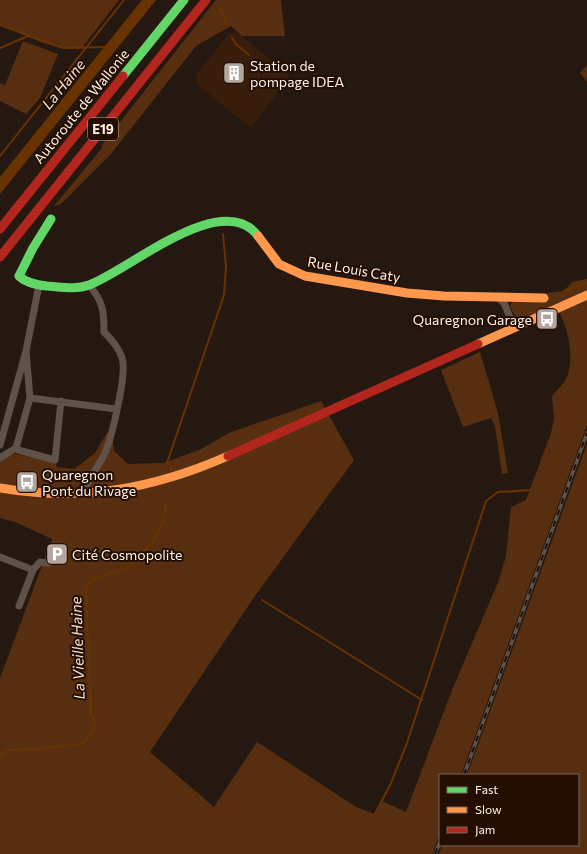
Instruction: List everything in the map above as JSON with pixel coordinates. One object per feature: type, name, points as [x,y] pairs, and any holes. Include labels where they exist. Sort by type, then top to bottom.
[{"type":"main road","name":"Autoroute de Wallonie","points":[[0,229],[184,0]]},
{"type":"main road","name":"E19","points":[[0,257],[206,0]]},
{"type":"main road","name":"Rue Louis Caty","points":[[51,219],[33,248],[19,276],[24,281],[39,285],[69,288],[89,285],[164,243],[204,224],[229,221],[248,225],[256,233],[279,264],[305,276],[407,293],[544,298]]},
{"type":"main road","points":[[4,489],[46,494],[84,493],[132,488],[165,480],[212,463],[587,295]]},
{"type":"street","points":[[0,445],[26,351],[39,285]]},
{"type":"street","points":[[84,493],[88,479],[105,453],[112,434],[123,362],[115,344],[104,332],[104,308],[96,293],[89,285]]},
{"type":"street","points":[[496,297],[504,303],[514,327]]},
{"type":"street","points":[[17,449],[30,398],[26,351]]},
{"type":"street","points":[[30,398],[116,409]]},
{"type":"street","points":[[0,458],[17,449],[55,460],[61,401]]},
{"type":"street","points":[[0,557],[33,570]]},
{"type":"street","points":[[19,606],[33,570],[40,562],[48,563]]},
{"type":"shaded area","points":[[0,0],[119,0],[81,49],[71,49],[50,45],[0,25]]},
{"type":"shaded area","points":[[142,0],[156,0],[0,194],[0,177]]},
{"type":"shaded area","points":[[216,0],[281,0],[285,36],[242,36],[231,26],[196,46],[110,155],[61,204],[54,206],[102,148],[102,145]]},
{"type":"shaded area","points":[[237,32],[290,76],[251,128],[196,84],[197,74],[228,35]]},
{"type":"shaded area","points":[[23,41],[58,54],[40,98],[26,114],[0,101],[0,83],[5,85]]},
{"type":"shaded area","points":[[587,65],[587,82],[580,73]]},
{"type":"shaded area","points":[[587,279],[587,291],[524,318],[518,318],[513,313],[510,306],[513,300],[546,300],[547,293],[564,291],[572,282]]},
{"type":"shaded area","points":[[587,299],[587,425],[461,774],[439,774],[439,836],[432,854],[0,854],[0,678],[52,539],[15,522],[0,518],[0,459],[15,454],[55,462],[57,467],[74,469],[95,453],[107,433],[112,434],[114,451],[128,464],[164,463],[201,449],[229,433],[321,401],[354,460],[255,596],[150,752],[214,807],[257,742],[356,807],[375,814],[382,801],[406,812],[452,690],[499,580],[506,556],[511,507],[526,500],[551,433],[554,419],[552,396],[566,379],[570,363],[570,345],[566,327],[559,312]]},
{"type":"shaded area","points":[[480,352],[498,413],[508,473],[502,474],[495,426],[491,418],[463,427],[441,370]]},
{"type":"shaded area","points":[[587,444],[587,854],[439,854],[442,846],[579,846],[579,774],[467,774]]},
{"type":"waterway","name":"La Haine","points":[[0,156],[124,0]]},
{"type":"waterway","points":[[218,5],[227,25]]},
{"type":"waterway","points":[[0,25],[63,48],[106,47]]},
{"type":"waterway","points":[[0,48],[28,36]]},
{"type":"waterway","points":[[232,38],[236,44],[249,55]]},
{"type":"waterway","points":[[167,463],[224,295],[226,266],[223,234]]},
{"type":"waterway","points":[[564,291],[587,283]]},
{"type":"waterway","points":[[375,814],[391,783],[407,743],[486,501],[498,492],[531,490]]},
{"type":"waterway","name":"La Vieille Haine","points":[[0,756],[6,750],[38,749],[82,744],[89,737],[93,730],[94,722],[91,713],[86,587],[94,579],[128,567],[134,562],[155,538],[162,525],[166,502]]},
{"type":"waterway","points":[[262,600],[422,700]]},
{"type":"railway","points":[[464,774],[587,433]]},
{"type":"railway","points":[[435,854],[439,844]]},
{"type":"traffic: fast","points":[[123,76],[184,0]]},
{"type":"traffic: fast","points":[[51,219],[33,248],[19,276],[28,282],[43,286],[74,288],[84,287],[106,277],[175,237],[199,227],[222,221],[242,224],[258,236]]},
{"type":"traffic: slow","points":[[258,236],[279,264],[305,276],[407,293],[444,296],[544,298]]},
{"type":"traffic: slow","points":[[478,344],[587,295]]},
{"type":"traffic: slow","points":[[0,488],[59,494],[116,490],[172,477],[228,456]]},
{"type":"traffic: jam","points":[[0,257],[206,0]]},
{"type":"traffic: jam","points":[[0,229],[123,76]]},
{"type":"traffic: jam","points":[[228,456],[478,344]]},
{"type":"place","name":"Station de pompage IDEA","points":[[234,73]]},
{"type":"place","name":"Quaregnon Garage","points":[[547,319]]},
{"type":"place","name":"Quaregnon Pont du Rivage","points":[[27,482]]},
{"type":"place","name":"Cité Cosmopolite","points":[[57,554]]}]
